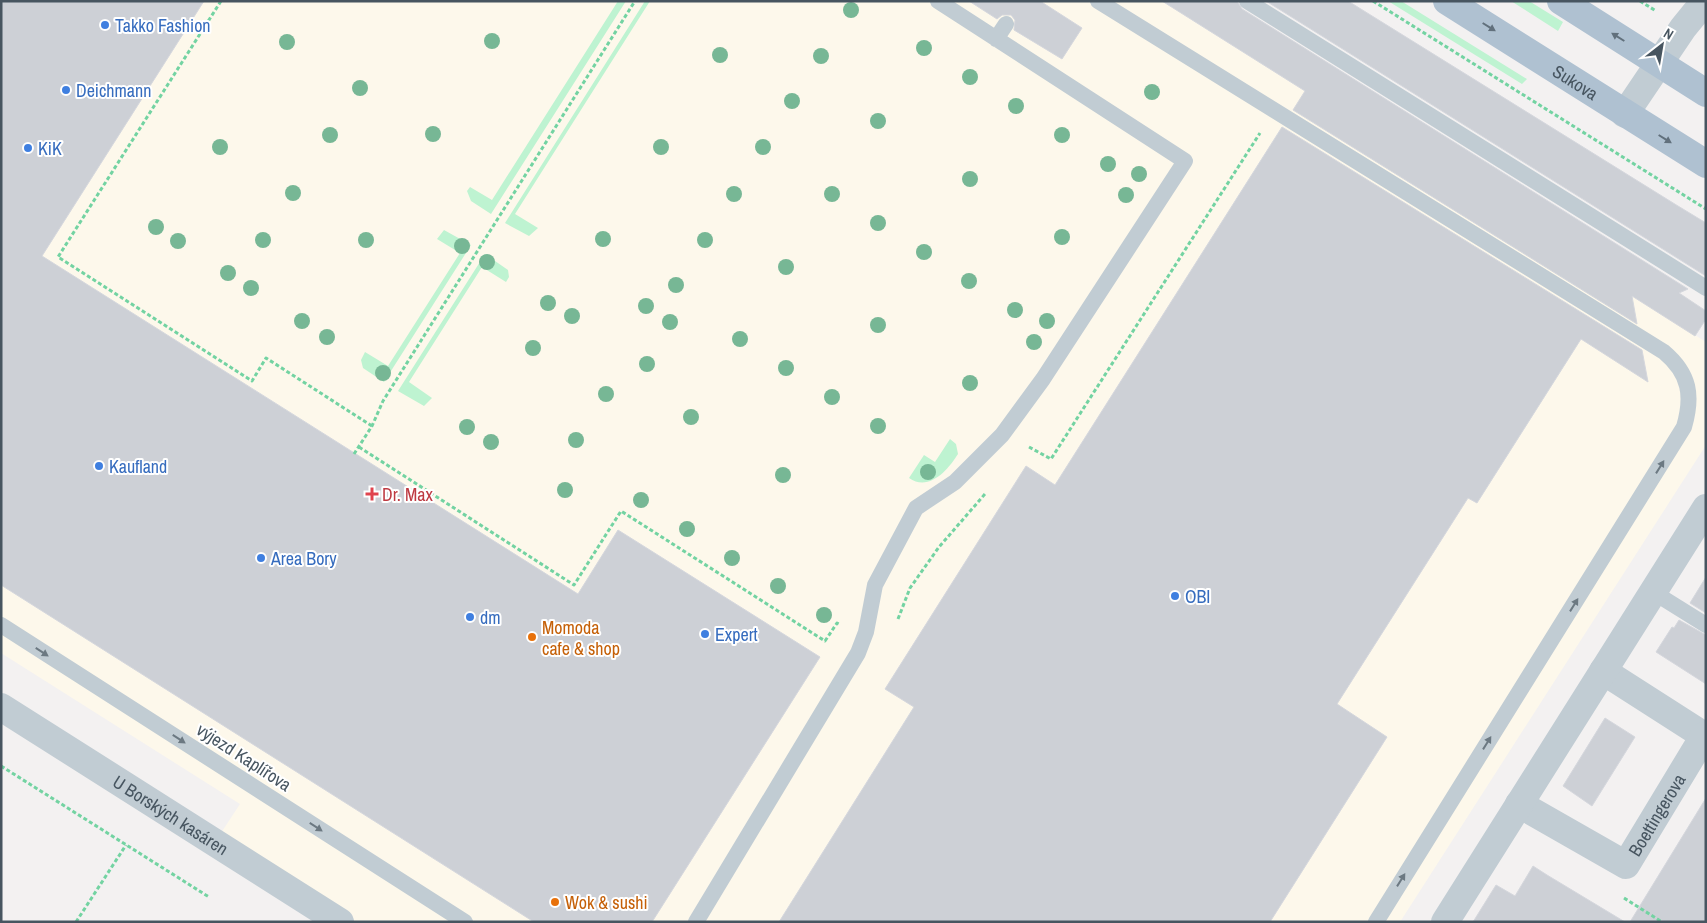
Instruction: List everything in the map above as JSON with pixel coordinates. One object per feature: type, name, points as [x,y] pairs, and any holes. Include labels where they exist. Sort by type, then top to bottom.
[{"type":"main road","name":"Sukova","points":[[1447,1],[1706,164]]},
{"type":"main road","points":[[1561,1],[1706,93]]},
{"type":"street","points":[[1625,114],[1659,63],[1705,1]]},
{"type":"street","points":[[1445,922],[1706,508]]},
{"type":"street","name":"Boettingerova","points":[[1519,804],[1626,865],[1705,736],[1603,671]]},
{"type":"street","name":"U Borských kasáren","points":[[1,707],[340,922]]},
{"type":"lane","points":[[696,922],[858,653],[866,632],[875,585],[916,508],[955,482],[974,466],[1002,434],[1043,379],[1185,160],[938,1]]},
{"type":"lane","points":[[1098,1],[1245,90],[1664,352],[1674,361],[1684,375],[1690,394],[1690,409],[1684,427],[1376,922]]},
{"type":"lane","points":[[1248,1],[1706,288]]},
{"type":"lane","points":[[996,39],[1006,24]]},
{"type":"lane","points":[[1653,592],[1706,624]]},
{"type":"lane","name":"výjezd Kaplířova","points":[[1,626],[465,922]]},
{"type":"path","points":[[221,1],[58,257],[252,381],[266,358],[372,426]]},
{"type":"path","points":[[354,454],[372,426],[383,401],[635,1]]},
{"type":"path","points":[[1373,1],[1706,209]]},
{"type":"path","points":[[1023,453],[1030,446],[1050,459],[1275,109]]},
{"type":"path","points":[[359,447],[574,585],[621,510],[825,642],[837,623],[891,638],[910,588],[939,547],[990,489]]},
{"type":"path","points":[[1,766],[209,897]]},
{"type":"path","points":[[76,922],[126,844]]},
{"type":"shaded area","name":"Area Bory","points":[[1,1],[1162,1],[1706,342],[1706,445],[1400,922],[356,922],[219,836],[240,804],[1,653]]},
{"type":"green space","points":[[618,1],[626,1],[491,214],[471,201],[467,191],[470,187],[492,200]]},
{"type":"green space","points":[[645,1],[650,1],[515,214],[538,228],[529,236],[505,223]]},
{"type":"green space","points":[[1388,1],[1401,1],[1527,79],[1522,84]]},
{"type":"green space","points":[[1511,1],[1529,1],[1563,22],[1558,31]]},
{"type":"green space","points":[[444,230],[471,245],[384,382],[363,368],[361,360],[365,352],[388,366],[460,253],[437,239]]},
{"type":"green space","points":[[485,254],[508,270],[509,277],[506,282],[482,267],[409,382],[432,398],[424,406],[398,391]]},
{"type":"green space","points":[[950,439],[956,444],[958,454],[943,472],[931,481],[916,482],[909,478],[924,455],[935,462]]},
{"type":"building","name":"Area Bory","points":[[1,1],[204,1],[42,256],[578,594],[618,530],[820,657],[652,922],[534,922],[1,585]]},
{"type":"building","points":[[969,1],[1040,1],[1082,28],[1062,59],[1014,30],[1015,20],[1011,15],[1002,15],[997,19]]},
{"type":"building","points":[[1162,1],[1237,1],[1242,9],[1688,289],[1679,293],[1706,311],[1706,319],[1695,336],[1632,296],[1637,324],[1293,110],[1305,91]]},
{"type":"building","points":[[1266,1],[1348,1],[1706,223],[1706,276]]},
{"type":"building","name":"OBI","points":[[1282,127],[1642,350],[1648,382],[1581,339],[1477,503],[1468,498],[1337,704],[1387,737],[1270,922],[779,922],[914,707],[885,689],[1026,466],[1055,485]]},
{"type":"building","points":[[1706,577],[1706,613],[1690,603]]},
{"type":"building","points":[[1679,620],[1706,635],[1706,684],[1656,652],[1672,627],[1674,628]]},
{"type":"building","points":[[1605,718],[1635,737],[1592,806],[1563,786]]},
{"type":"building","points":[[1706,798],[1706,922],[1630,922]]},
{"type":"building","points":[[1533,866],[1625,922],[1473,922],[1496,885],[1515,896]]},
{"type":"place","name":"Takko Fashion","points":[[105,25]]},
{"type":"place","name":"Deichmann","points":[[66,90]]},
{"type":"place","name":"KiK","points":[[28,148]]},
{"type":"place","name":"Kaufland","points":[[99,466]]},
{"type":"place","name":"Dr. Max","points":[[372,494]]},
{"type":"place","name":"Area Bory","points":[[261,558]]},
{"type":"place","name":"OBI","points":[[1175,596]]},
{"type":"place","name":"dm","points":[[470,617]]},
{"type":"place","name":"Expert","points":[[705,634]]},
{"type":"place","name":"Momoda cafe & shop","points":[[532,637]]},
{"type":"place","name":"Wok & sushi","points":[[555,902]]}]
